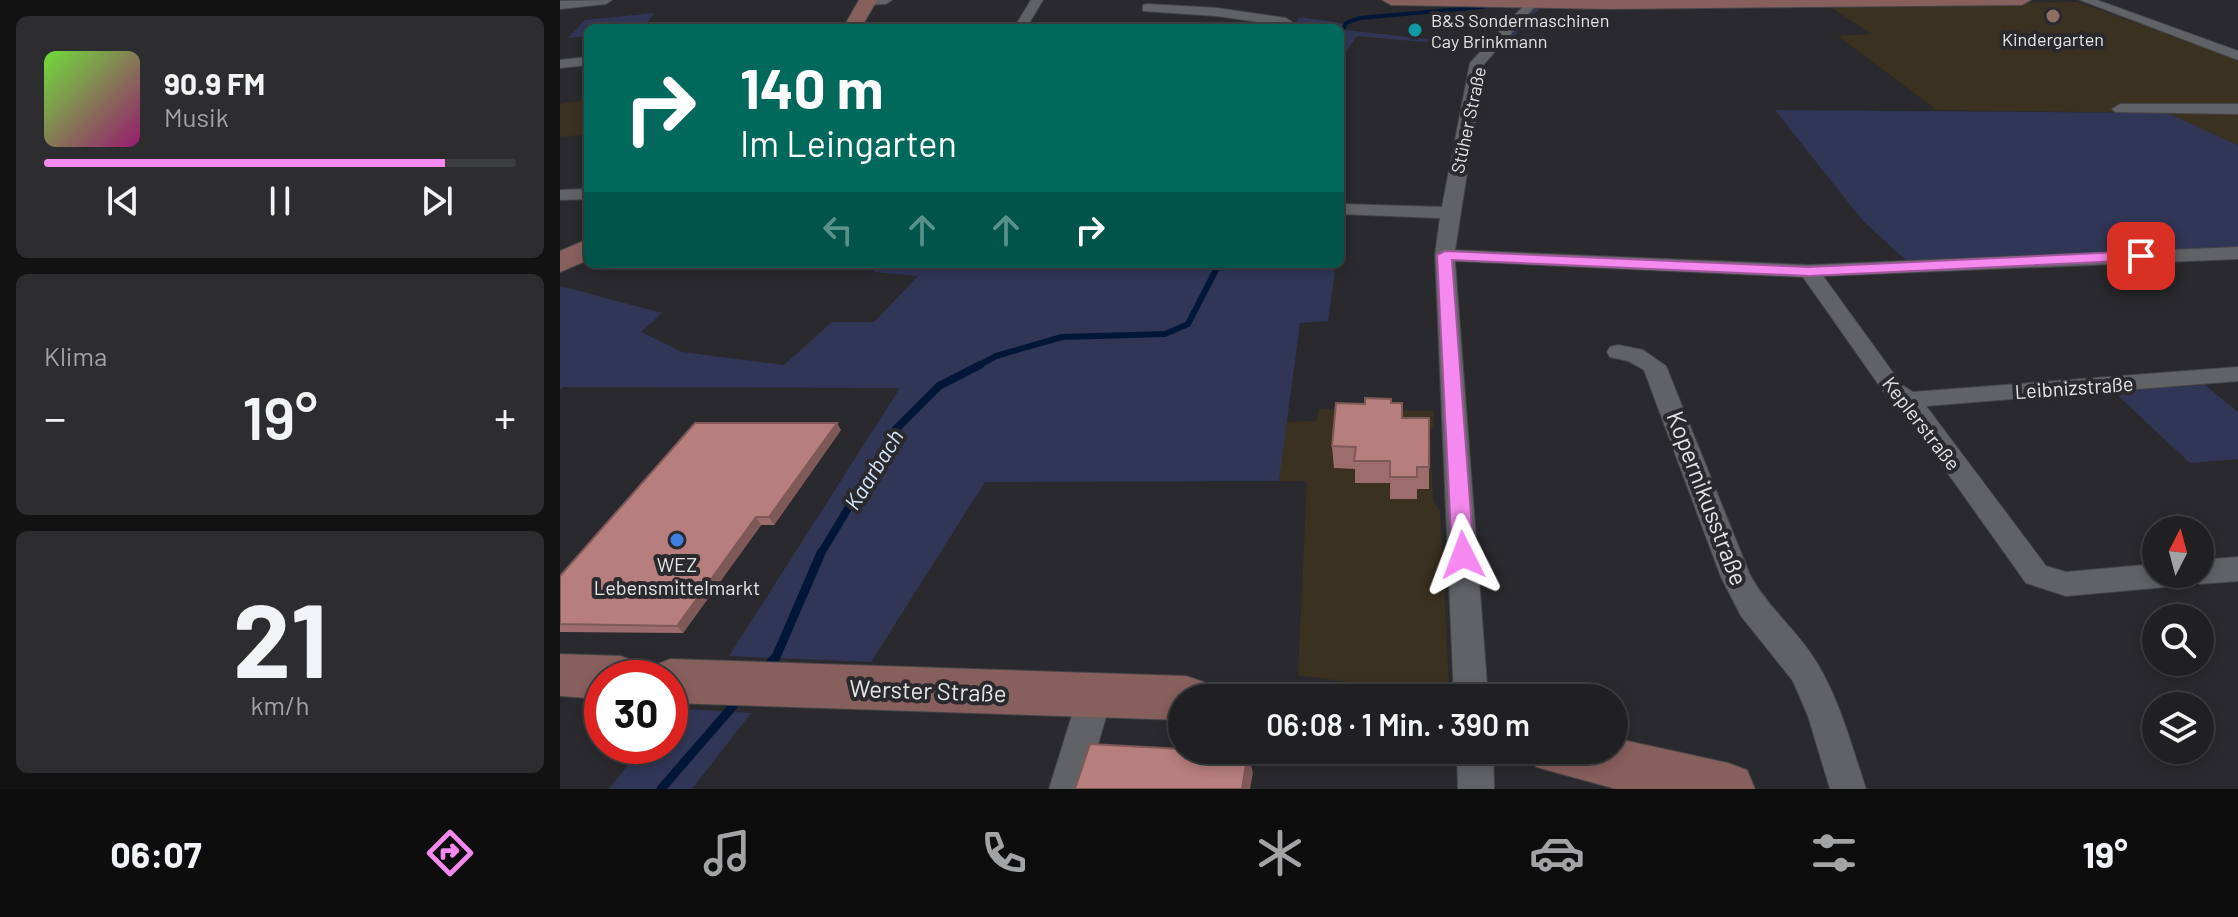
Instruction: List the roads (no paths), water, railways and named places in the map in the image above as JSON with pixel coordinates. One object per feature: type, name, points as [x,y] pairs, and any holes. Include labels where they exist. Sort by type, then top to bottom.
[{"type":"street","points":[[560,5],[606,0]]},
{"type":"street","points":[[1022,24],[1037,0]]},
{"type":"street","points":[[1391,0],[1509,3],[2022,0]]},
{"type":"street","points":[[2086,0],[2238,56]]},
{"type":"street","points":[[855,24],[874,1]]},
{"type":"street","name":"Stüher Straße","points":[[1470,684],[1445,255],[1477,63],[1534,2]]},
{"type":"street","points":[[1147,9],[1189,10],[1286,22]]},
{"type":"street","points":[[560,64],[584,61]]},
{"type":"street","points":[[2120,109],[2237,110]]},
{"type":"street","points":[[560,195],[584,194]]},
{"type":"street","points":[[1344,209],[1450,213]]},
{"type":"street","points":[[2216,253],[2238,267]]},
{"type":"street","points":[[1445,255],[1809,271],[2238,253]]},
{"type":"street","name":"Keplerstraße","points":[[1809,271],[1894,390],[1909,400],[2036,575],[2066,584],[2142,577]]},
{"type":"street","name":"Kopernikusstraße","points":[[1618,352],[1635,355],[1654,366],[1736,577],[1752,607],[1805,672],[1825,716],[1848,789]]},
{"type":"street","name":"Leibnizstraße","points":[[1909,400],[2238,374]]},
{"type":"street","points":[[2214,571],[2238,569]]},
{"type":"street","points":[[560,675],[584,676]]},
{"type":"street","name":"Werster Straße","points":[[694,682],[1168,698]]},
{"type":"street","points":[[1067,789],[1095,696]]},
{"type":"street","points":[[1475,764],[1476,789]]},
{"type":"street","points":[[1617,764],[1728,789]]},
{"type":"waterway","name":"Kaarbach","points":[[1344,27],[1346,23],[1360,18],[1483,7],[1498,0]]},
{"type":"waterway","name":"Kaarbach","points":[[976,367],[996,356],[1062,337],[1165,334],[1188,324],[1217,268]]},
{"type":"waterway","name":"Kaarbach","points":[[820,554],[896,429],[939,386],[980,365]]},
{"type":"waterway","name":"Kaarbach","points":[[766,667],[776,657],[820,554]]},
{"type":"waterway","name":"Kaarbach","points":[[661,789],[740,698]]},
{"type":"place","name":"Kindergarten","points":[[2053,16]]},
{"type":"place","name":"B&S Sondermaschinen Cay Brinkmann","points":[[1415,30]]},
{"type":"place","name":"WEZ Lebensmittelmarkt","points":[[677,540]]}]
